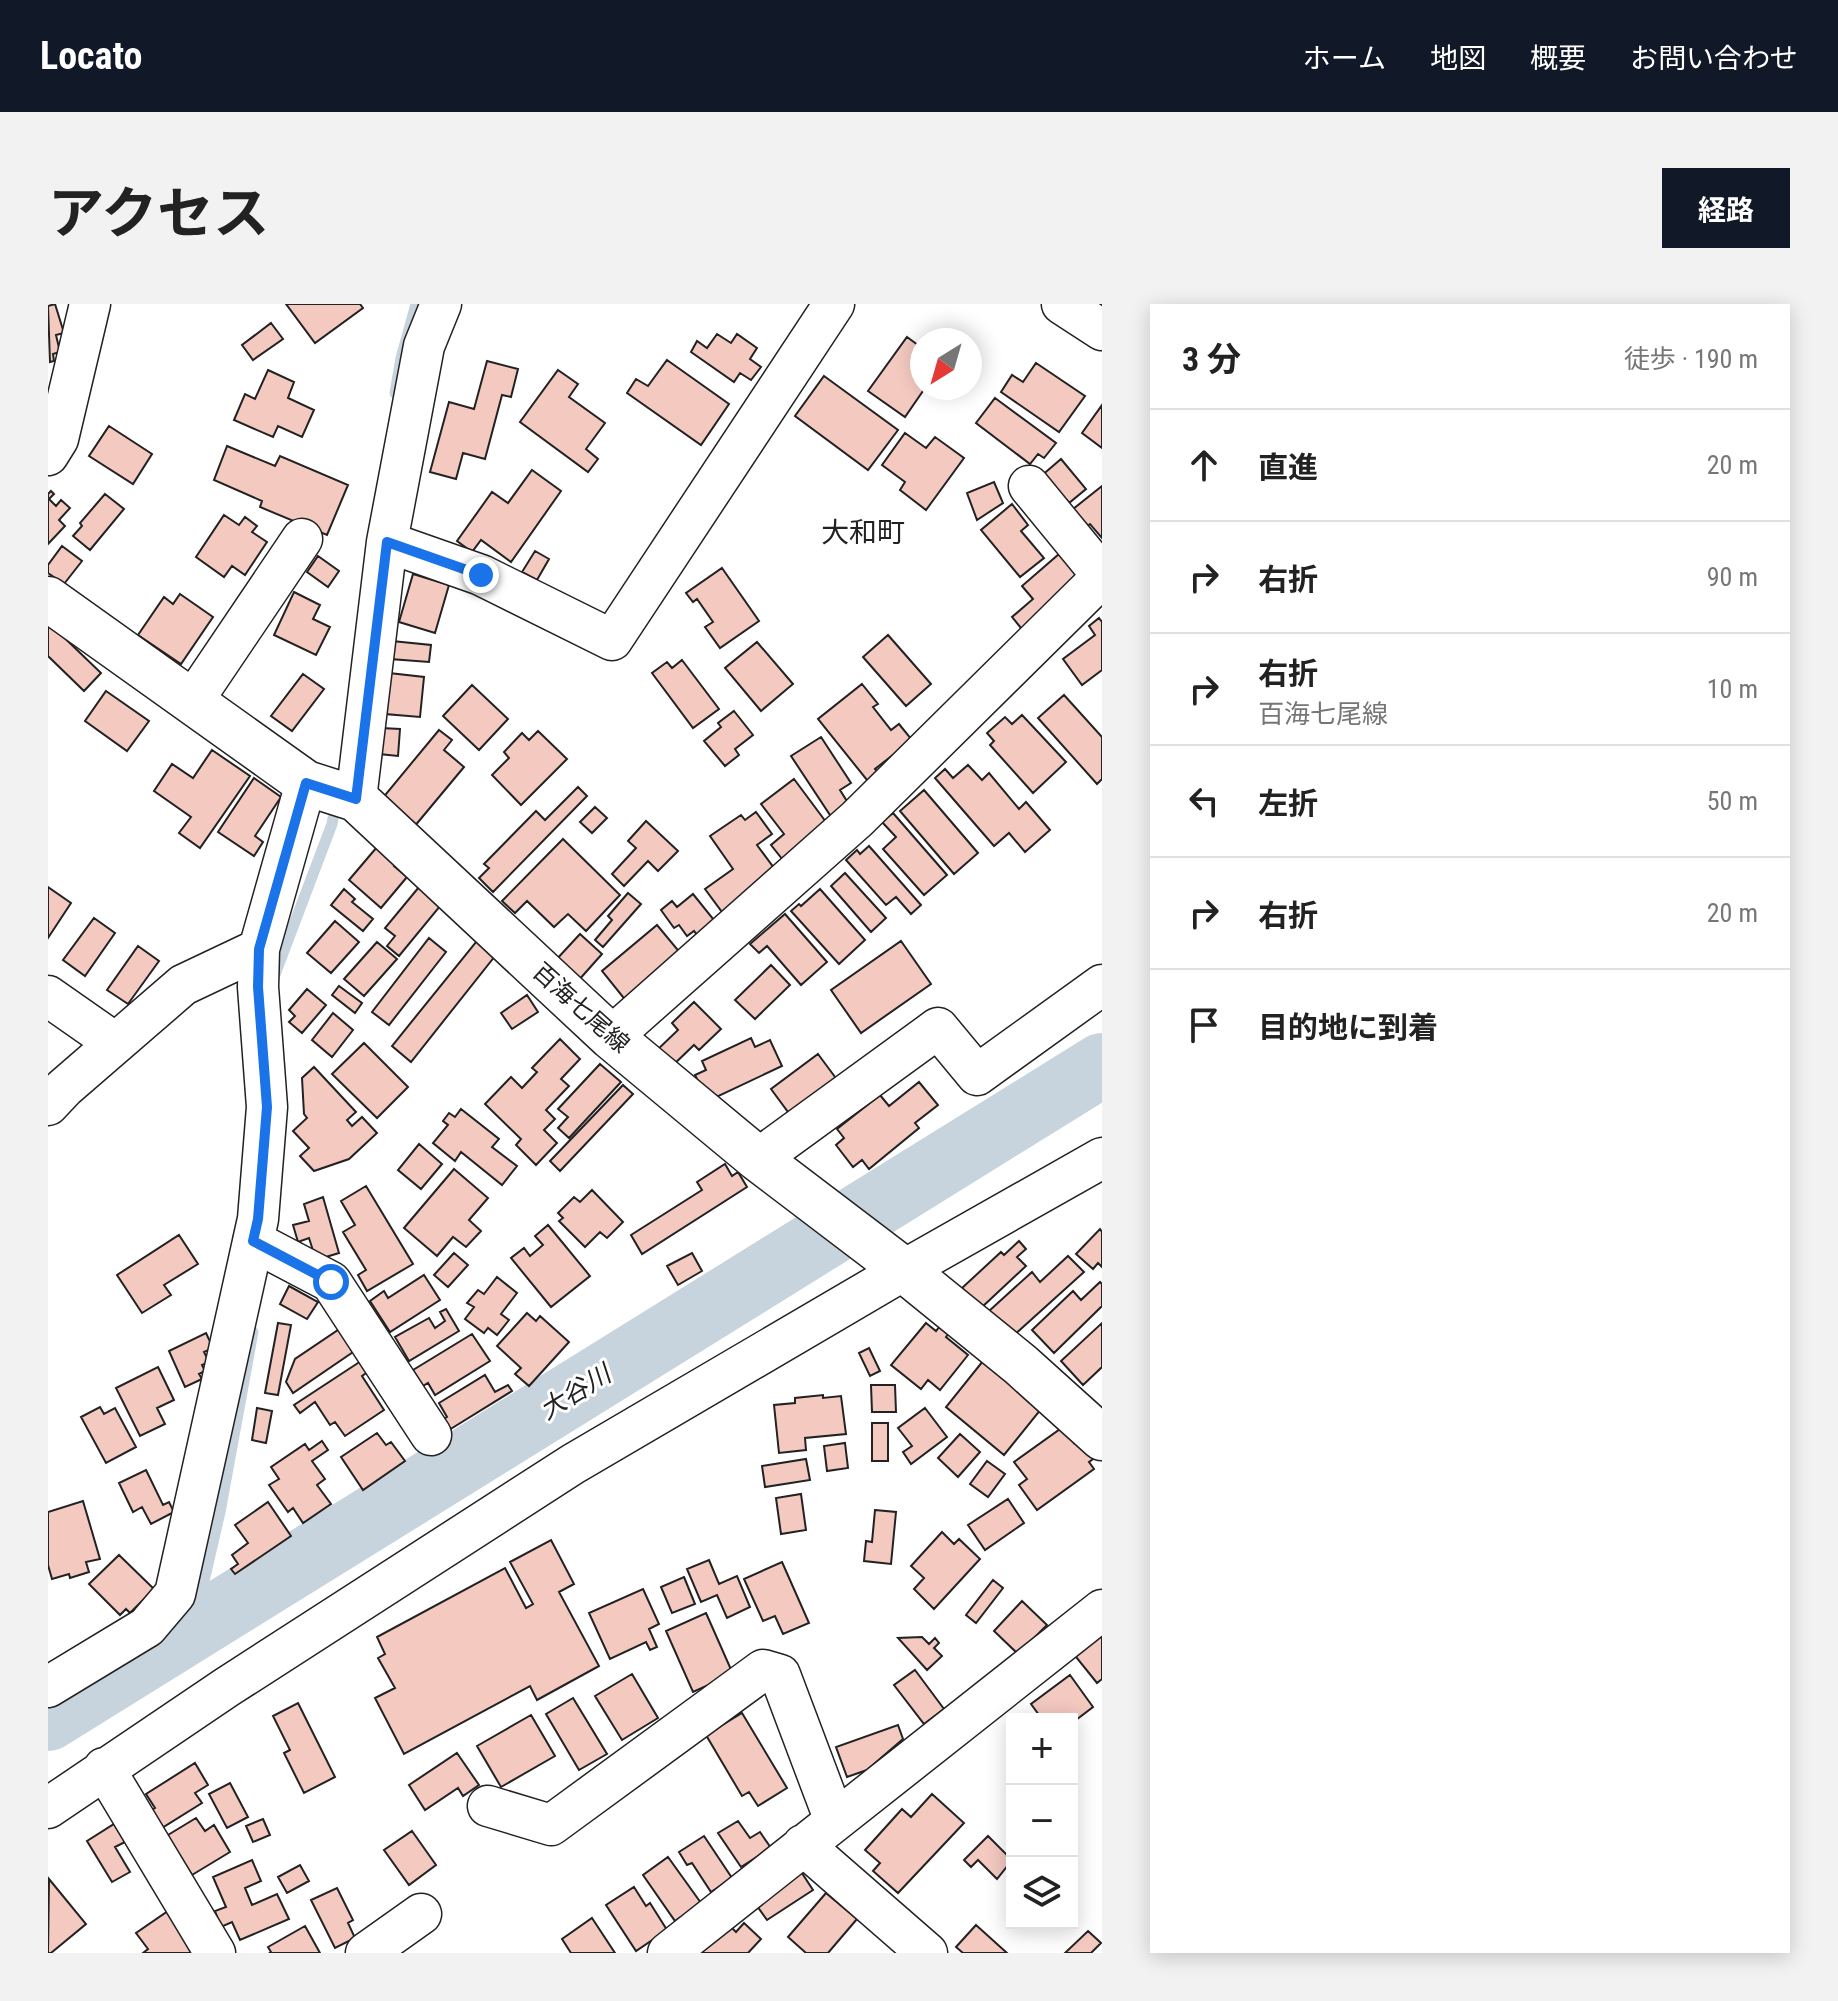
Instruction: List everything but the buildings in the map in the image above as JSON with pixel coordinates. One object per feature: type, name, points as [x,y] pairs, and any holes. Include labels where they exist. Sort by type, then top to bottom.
[{"type":"main road","name":"百海七尾線","points":[[48,599],[192,702],[333,792],[611,1037],[758,1159],[820,1204],[1021,1365],[1102,1438]]},
{"type":"street","points":[[48,455],[58,439],[90,304]]},
{"type":"street","points":[[48,1687],[147,1627],[175,1594],[258,1219],[267,1107],[258,987],[259,949],[333,792],[387,542],[424,346],[441,304]]},
{"type":"street","points":[[387,542],[481,575],[612,640],[834,304]]},
{"type":"street","points":[[1062,304],[1102,330]]},
{"type":"street","points":[[611,1037],[857,819],[1102,576],[1029,486]]},
{"type":"street","points":[[192,702],[302,539]]},
{"type":"street","points":[[48,1105],[183,985],[259,949]]},
{"type":"street","points":[[758,1159],[938,1028],[977,1075],[1102,985]]},
{"type":"street","points":[[48,996],[115,1043]]},
{"type":"street","points":[[48,1808],[104,1768],[888,1258],[1102,1158]]},
{"type":"street","points":[[253,1241],[331,1282],[431,1435]]},
{"type":"street","points":[[668,1953],[1102,1610]]},
{"type":"street","points":[[488,1806],[551,1825],[763,1670],[780,1675],[835,1821]]},
{"type":"street","points":[[104,1768],[215,1953]]},
{"type":"street","points":[[803,1845],[927,1953]]},
{"type":"street","points":[[366,1953],[421,1914]]},
{"type":"waterway","points":[[395,393],[416,304]]},
{"type":"waterway","points":[[274,977],[332,824],[336,802]]},
{"type":"waterway","name":"大谷川","points":[[48,1719],[1102,1065]]},
{"type":"waterway","points":[[199,1625],[202,1590],[220,1512],[253,1332]]},
{"type":"district","name":"大和町","points":[[863,532]]},
{"type":"route","points":[[331,1282],[253,1241],[258,1219],[267,1107],[258,987],[259,949],[306,783],[356,799],[387,542],[481,575]]}]
